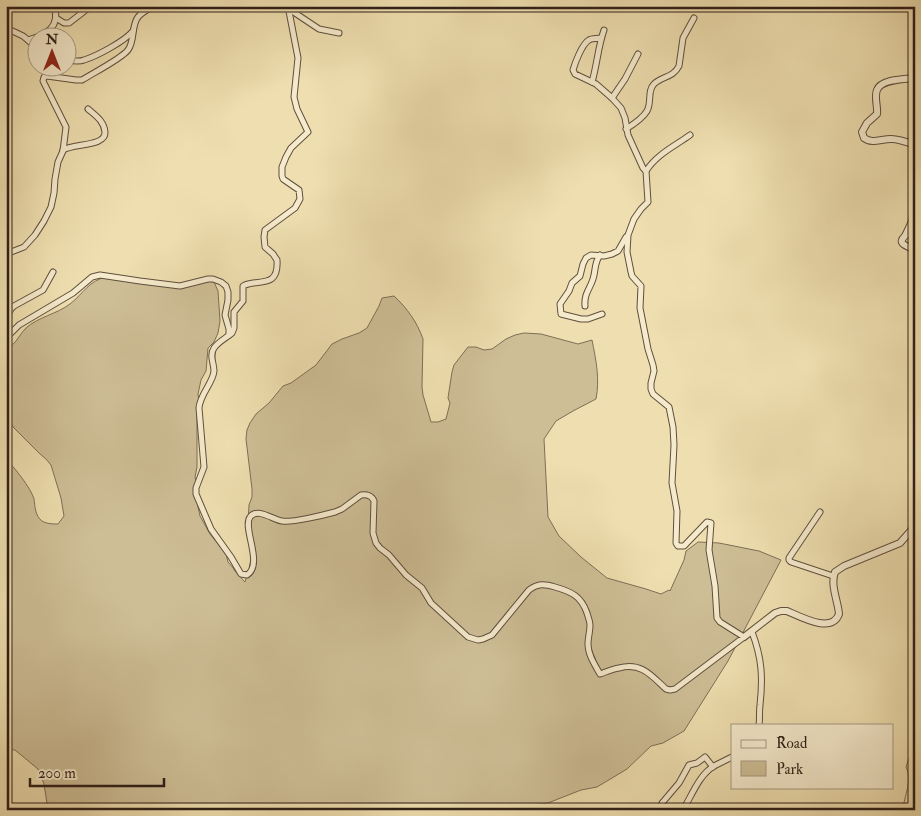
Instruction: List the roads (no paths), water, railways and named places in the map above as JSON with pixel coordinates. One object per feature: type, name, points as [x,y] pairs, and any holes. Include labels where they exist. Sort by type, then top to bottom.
[{"type":"street","points":[[50,28],[55,23],[57,14],[54,6]]},
{"type":"street","points":[[138,6],[144,13]]},
{"type":"street","points":[[6,254],[27,245],[44,221],[51,207],[66,127],[43,81],[44,78],[47,76],[82,80],[125,53],[131,45],[137,18],[154,6]]},
{"type":"street","points":[[56,18],[64,23],[69,23],[88,8]]},
{"type":"street","points":[[288,8],[319,29],[339,33]]},
{"type":"street","points":[[288,8],[298,58],[295,104],[308,132],[290,148],[281,171],[283,178],[299,190],[300,199],[291,212],[265,230],[265,247],[278,260],[276,273],[264,282],[243,286],[243,301],[234,312],[234,328],[232,333],[212,350],[213,374],[199,403],[204,469],[196,490],[211,529],[241,574],[250,573],[252,567],[252,550],[248,524],[252,514],[262,514],[280,521],[289,522],[335,512],[365,494],[374,501],[374,533],[376,543],[422,588],[431,603],[471,639],[478,640],[492,635],[529,590],[541,584],[575,595],[585,607],[590,622],[589,651],[600,674],[620,667],[641,668],[669,690],[688,680],[776,613],[781,611],[787,612],[820,624],[835,620],[839,614],[833,576],[836,571],[900,543],[915,526]]},
{"type":"street","points":[[626,129],[636,122],[647,110],[652,86],[660,80],[671,76],[677,70],[680,62],[682,38],[694,18]]},
{"type":"street","points":[[6,28],[28,40]]},
{"type":"street","points":[[78,61],[100,53],[127,38],[134,30]]},
{"type":"street","points":[[592,82],[604,30]]},
{"type":"street","points":[[601,38],[591,39],[586,42],[574,67],[574,72],[592,82],[621,108],[625,118],[626,129],[646,171],[648,202],[634,219],[628,235],[618,251],[604,256],[591,255],[584,261],[580,276],[572,283],[560,304],[561,314],[581,319],[588,319],[602,314]]},
{"type":"street","points":[[612,98],[626,79],[638,54]]},
{"type":"street","points":[[915,78],[891,80],[879,86],[876,96],[877,114],[866,123],[862,132],[864,138],[871,142],[892,139],[915,145]]},
{"type":"street","points":[[63,151],[67,147],[100,141],[104,136],[102,122],[88,110]]},
{"type":"street","points":[[646,171],[651,163],[664,152],[690,135]]},
{"type":"street","points":[[913,185],[912,220],[902,239],[902,243],[915,249]]},
{"type":"street","points":[[905,236],[915,228]]},
{"type":"street","points":[[628,235],[627,252],[629,265],[632,276],[641,286],[640,308],[653,365],[651,389],[653,394],[669,407],[673,427],[672,483],[677,511],[676,543],[678,546],[684,546],[707,522],[712,523],[709,550],[715,586],[717,618],[744,638]]},
{"type":"street","points":[[585,306],[585,296],[592,282],[595,264],[600,256]]},
{"type":"street","points":[[6,319],[12,308],[44,289],[52,272]]},
{"type":"street","points":[[6,338],[19,325],[73,293],[92,277],[100,275],[180,286],[208,279],[221,282],[226,286],[228,292],[225,315],[229,335]]},
{"type":"street","points":[[820,512],[789,560],[833,576]]},
{"type":"street","points":[[752,632],[762,671],[759,724]]},
{"type":"street","points":[[663,810],[662,803],[689,766],[705,757],[713,767]]},
{"type":"street","points":[[684,810],[699,782],[713,767],[731,758]]},
{"type":"waterway","points":[[903,810],[909,778],[906,767],[909,758],[915,753]]}]
